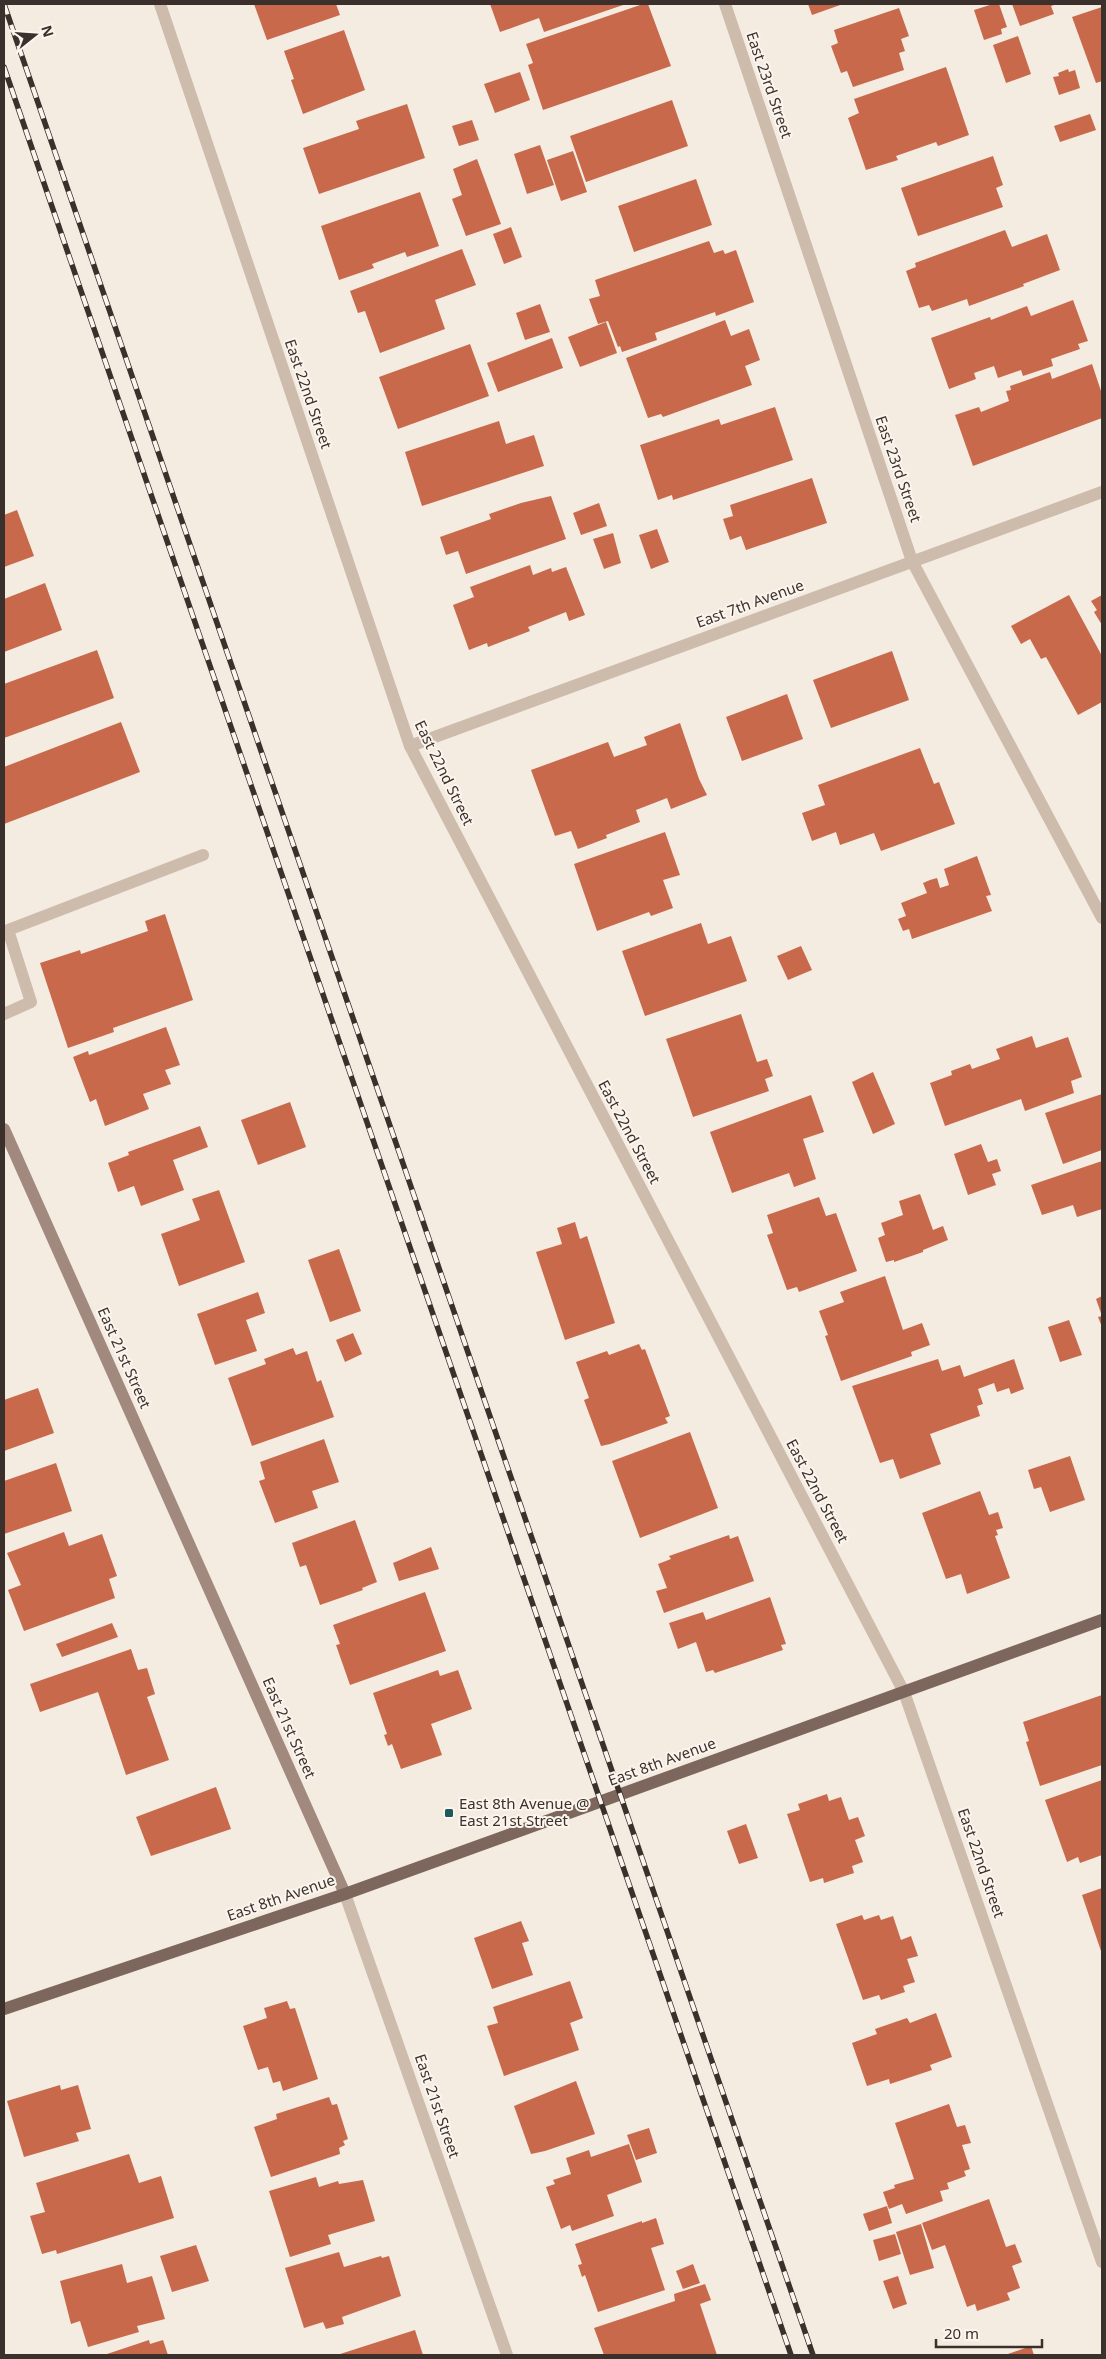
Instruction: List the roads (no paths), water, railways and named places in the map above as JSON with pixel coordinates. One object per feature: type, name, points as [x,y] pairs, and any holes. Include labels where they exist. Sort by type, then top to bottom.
[{"type":"main road","name":"East 21st Street","points":[[4,1129],[345,1894]]},
{"type":"main road","name":"East 8th Avenue","points":[[4,2009],[345,1894],[1102,1620]]},
{"type":"street","name":"East 22nd Street","points":[[160,4],[410,746],[904,1692],[1102,2262]]},
{"type":"street","name":"East 23rd Street","points":[[725,4],[912,562],[1102,918]]},
{"type":"street","name":"East 7th Avenue","points":[[410,746],[1102,492]]},
{"type":"street","points":[[4,1014],[31,1002],[8,930],[203,855]]},
{"type":"street","name":"East 21st Street","points":[[345,1894],[507,2355]]},
{"type":"railway","points":[[4,4],[813,2355]]},
{"type":"railway","points":[[4,67],[791,2355]]},
{"type":"place","name":"East 8th Avenue @ East 21st Street","points":[[449,1813]]}]
